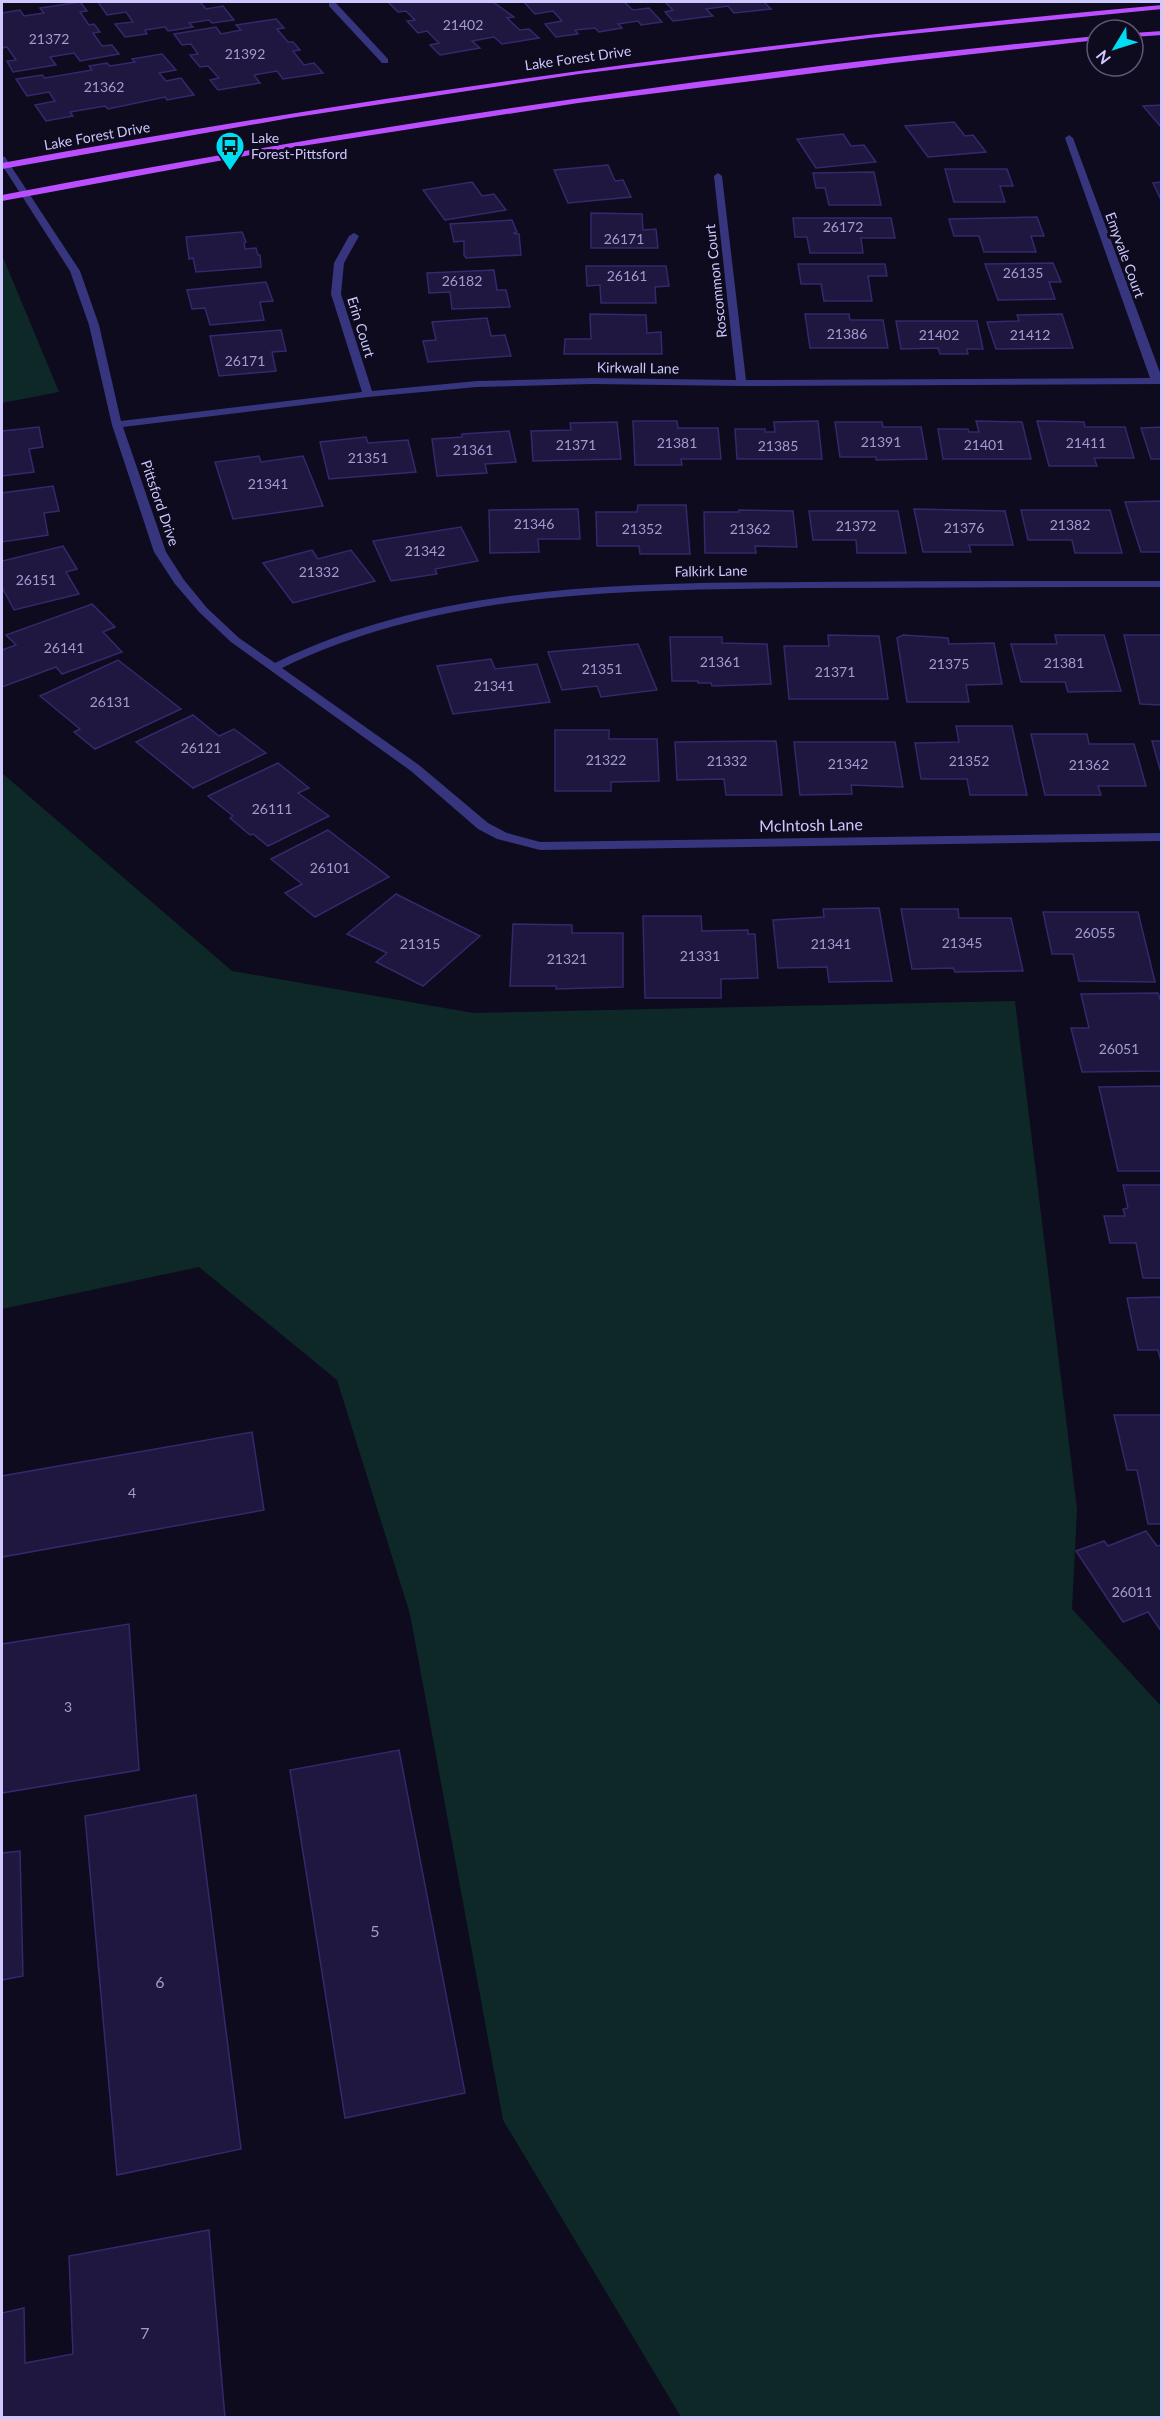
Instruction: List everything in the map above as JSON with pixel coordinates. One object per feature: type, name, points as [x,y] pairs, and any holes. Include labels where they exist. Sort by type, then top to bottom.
[{"type":"main road","name":"Lake Forest Drive","points":[[3,164],[426,93],[594,69],[886,33],[1161,7]]},
{"type":"main road","points":[[1145,34],[1161,33]]},
{"type":"main road","points":[[2,198],[446,119],[616,94],[913,57],[1085,39]]},
{"type":"street","points":[[332,2],[385,61]]},
{"type":"street","name":"Emyvale Court","points":[[1069,138],[1159,381]]},
{"type":"street","name":"Pittsford Drive","points":[[3,164],[26,193],[75,271],[94,325],[117,425],[160,552],[172,572],[203,610],[235,640],[415,768],[469,813]]},
{"type":"street","name":"Roscommon Court","points":[[718,176],[741,383]]},
{"type":"street","name":"Erin Court","points":[[354,236],[339,263],[336,294],[368,394]]},
{"type":"street","name":"Kirkwall Lane","points":[[117,425],[368,394],[477,384],[579,381],[741,383],[1159,381]]},
{"type":"street","name":"Falkirk Lane","points":[[273,668],[322,645],[439,612],[505,600],[585,591],[708,585],[1161,584]]},
{"type":"street","name":"McIntosh Lane","points":[[469,813],[483,826],[502,836],[540,846],[1161,837]]},
{"type":"green space","points":[[2,255],[59,392],[2,403]]},
{"type":"green space","points":[[2,773],[232,971],[473,1013],[1015,1001],[1077,1509],[1072,1609],[1161,1706],[1161,2417],[682,2418],[503,2120],[410,1614],[337,1380],[199,1267],[2,1309]]},
{"type":"building","points":[[80,2],[87,11],[80,12],[89,25],[94,24],[100,32],[93,33],[102,46],[112,45],[119,54],[80,61],[74,53],[50,57],[56,65],[13,72],[7,61],[16,60],[7,47],[2,48],[2,13],[20,10],[24,16],[44,13],[40,8]]},
{"type":"building","points":[[98,2],[200,2],[206,9],[223,6],[234,20],[189,23],[193,27],[168,31],[165,27],[145,30],[147,34],[125,37],[115,24],[133,22],[126,12],[107,15]]},
{"type":"building","points":[[388,2],[493,2],[514,17],[507,18],[520,30],[529,29],[539,38],[502,44],[494,37],[472,41],[480,48],[440,55],[430,45],[439,43],[427,31],[418,33],[407,21],[415,20],[406,11],[398,12]]},
{"type":"building","points":[[524,2],[624,2],[633,10],[649,8],[662,22],[641,25],[638,21],[618,24],[622,28],[599,32],[595,28],[575,30],[578,34],[556,37],[545,24],[562,21],[553,11],[535,14]]},
{"type":"building","points":[[665,2],[764,2],[771,9],[734,13],[728,6],[706,9],[713,16],[673,21],[665,12],[673,10]]},
{"type":"building","points":[[276,19],[284,28],[277,29],[288,42],[293,42],[300,50],[293,51],[304,65],[314,63],[323,73],[283,79],[277,71],[254,75],[260,83],[218,90],[210,80],[219,78],[208,66],[200,67],[190,55],[198,54],[191,44],[182,45],[174,34],[216,27],[221,34],[241,30],[236,25]]},
{"type":"building","points":[[162,54],[176,70],[159,73],[166,81],[181,78],[194,95],[167,100],[165,97],[108,109],[105,106],[70,112],[73,116],[46,121],[35,105],[55,101],[49,92],[27,96],[16,79],[42,75],[45,78],[92,70],[89,66],[107,63],[110,66],[135,62],[132,59]]},
{"type":"building","points":[[1162,105],[1162,128],[1143,106]]},
{"type":"building","points":[[954,122],[965,136],[973,135],[986,152],[928,157],[905,126]]},
{"type":"building","points":[[843,134],[851,146],[864,145],[876,162],[816,168],[797,139]]},
{"type":"building","points":[[608,165],[615,181],[623,180],[631,197],[568,203],[554,170]]},
{"type":"building","points":[[945,169],[1007,169],[1013,186],[1000,186],[1005,202],[954,202]]},
{"type":"building","points":[[874,172],[881,205],[829,205],[825,188],[816,188],[813,173]]},
{"type":"building","points":[[472,182],[482,196],[494,194],[506,210],[445,220],[423,190]]},
{"type":"building","points":[[1162,182],[1162,200],[1161,200],[1153,183]]},
{"type":"building","points":[[591,213],[642,214],[643,230],[656,229],[658,248],[591,248]]},
{"type":"building","points":[[1037,217],[1044,236],[1031,236],[1036,252],[984,252],[979,236],[954,236],[949,219]]},
{"type":"building","points":[[793,218],[891,218],[895,238],[861,238],[863,253],[810,253],[807,237],[795,237]]},
{"type":"building","points":[[512,220],[517,232],[514,233],[519,234],[521,255],[466,258],[464,241],[454,242],[450,224]]},
{"type":"building","points":[[242,232],[246,242],[244,243],[245,249],[256,248],[260,255],[261,267],[196,272],[193,258],[189,259],[186,237]]},
{"type":"building","points":[[1053,263],[1061,282],[1049,282],[1055,299],[998,300],[985,264]]},
{"type":"building","points":[[798,264],[885,264],[887,276],[868,276],[872,301],[824,301],[821,284],[801,284]]},
{"type":"building","points":[[586,266],[666,266],[669,286],[655,287],[656,303],[601,303],[600,285],[587,286]]},
{"type":"building","points":[[494,270],[497,290],[506,290],[510,307],[452,309],[450,292],[429,293],[427,273]]},
{"type":"building","points":[[266,282],[273,301],[260,302],[264,320],[210,325],[205,308],[192,309],[187,290]]},
{"type":"building","points":[[590,314],[646,315],[647,333],[661,332],[662,354],[564,354],[565,339],[591,339]]},
{"type":"building","points":[[805,314],[849,314],[850,320],[883,320],[888,348],[810,348]]},
{"type":"building","points":[[1062,314],[1073,348],[996,349],[987,322],[1019,321],[1017,315]]},
{"type":"building","points":[[487,318],[491,336],[505,335],[511,356],[428,362],[423,341],[436,340],[432,322]]},
{"type":"building","points":[[896,321],[977,321],[983,349],[967,349],[968,354],[940,354],[938,348],[901,349]]},
{"type":"building","points":[[281,330],[286,351],[272,352],[276,371],[219,376],[210,336]]},
{"type":"building","points":[[633,421],[677,421],[678,428],[718,428],[721,459],[681,459],[682,465],[635,465]]},
{"type":"building","points":[[818,421],[822,459],[737,459],[735,429],[765,429],[765,432],[775,432],[774,422]]},
{"type":"building","points":[[976,421],[1022,422],[1031,459],[943,459],[938,429],[968,429],[969,432],[979,432]]},
{"type":"building","points":[[1037,421],[1084,422],[1085,427],[1125,427],[1134,458],[1094,458],[1097,466],[1049,466]]},
{"type":"building","points":[[617,422],[621,459],[533,461],[531,431],[571,430],[570,423]]},
{"type":"building","points":[[835,422],[882,422],[883,427],[921,427],[927,459],[876,460],[876,457],[840,457]]},
{"type":"building","points":[[39,427],[43,447],[29,449],[34,472],[2,476],[2,431]]},
{"type":"building","points":[[1162,427],[1162,459],[1151,459],[1141,428]]},
{"type":"building","points":[[509,431],[516,462],[485,464],[487,473],[437,476],[432,439],[462,437],[462,434]]},
{"type":"building","points":[[366,437],[368,443],[408,440],[416,472],[329,479],[320,442]]},
{"type":"building","points":[[259,456],[261,462],[303,456],[323,506],[233,519],[215,462]]},
{"type":"building","points":[[53,486],[59,511],[44,513],[48,535],[2,542],[2,493]]},
{"type":"building","points":[[1162,501],[1162,552],[1141,552],[1125,502]]},
{"type":"building","points":[[638,505],[686,505],[690,554],[640,554],[639,546],[597,546],[596,512],[637,512]]},
{"type":"building","points":[[578,509],[580,539],[538,539],[539,552],[490,553],[489,510]]},
{"type":"building","points":[[914,509],[1005,511],[1013,545],[969,545],[971,552],[923,552]]},
{"type":"building","points":[[739,510],[793,511],[797,547],[755,546],[756,553],[705,553],[704,512],[739,512]]},
{"type":"building","points":[[1021,510],[1110,510],[1122,553],[1075,553],[1072,540],[1028,540]]},
{"type":"building","points":[[809,511],[898,511],[906,553],[857,553],[856,540],[813,540]]},
{"type":"building","points":[[461,527],[478,561],[435,569],[437,574],[391,581],[373,541]]},
{"type":"building","points":[[63,546],[77,569],[66,572],[79,594],[14,610],[2,587],[2,561]]},
{"type":"building","points":[[312,550],[318,559],[351,550],[375,581],[293,603],[263,563]]},
{"type":"building","points":[[92,604],[115,627],[103,632],[122,652],[62,674],[56,667],[2,687],[2,650],[16,645],[6,635]]},
{"type":"building","points":[[828,635],[879,636],[888,699],[789,699],[784,646],[829,646]]},
{"type":"building","points":[[903,635],[948,638],[949,644],[994,643],[1002,684],[966,685],[969,702],[907,702],[897,638]]},
{"type":"building","points":[[1055,635],[1104,635],[1121,691],[1068,692],[1065,682],[1021,682],[1011,644],[1057,644]]},
{"type":"building","points":[[1124,635],[1162,635],[1162,705],[1140,704]]},
{"type":"building","points":[[670,637],[722,637],[722,643],[767,644],[771,684],[712,686],[711,683],[698,683],[698,681],[672,681]]},
{"type":"building","points":[[638,644],[657,690],[601,697],[597,686],[562,690],[548,652]]},
{"type":"building","points":[[491,659],[495,669],[537,664],[550,702],[453,714],[437,666]]},
{"type":"building","points":[[118,660],[181,709],[95,749],[74,732],[80,729],[40,696]]},
{"type":"building","points":[[193,715],[219,736],[234,729],[266,753],[193,788],[136,742]]},
{"type":"building","points":[[956,726],[1012,726],[1027,795],[970,795],[967,779],[921,779],[915,743],[959,742]]},
{"type":"building","points":[[555,730],[609,730],[609,739],[657,739],[659,781],[611,782],[611,791],[555,791]]},
{"type":"building","points":[[1031,734],[1087,734],[1089,744],[1134,744],[1146,786],[1098,786],[1101,795],[1045,795]]},
{"type":"building","points":[[776,741],[782,795],[726,795],[724,779],[677,780],[675,742]]},
{"type":"building","points":[[1152,741],[1162,741],[1162,776]]},
{"type":"building","points":[[794,742],[895,742],[903,787],[851,785],[852,794],[800,795]]},
{"type":"building","points":[[278,763],[309,788],[298,793],[329,816],[268,846],[253,834],[250,835],[230,818],[233,816],[208,796]]},
{"type":"building","points":[[328,830],[389,877],[315,917],[285,893],[302,884],[271,859]]},
{"type":"building","points":[[396,894],[480,936],[423,986],[376,962],[387,953],[347,934]]},
{"type":"building","points":[[879,908],[892,981],[829,982],[827,967],[778,968],[773,920],[824,917],[823,909]]},
{"type":"building","points":[[901,909],[958,909],[959,918],[1011,918],[1023,971],[955,972],[953,968],[912,969]]},
{"type":"building","points":[[1043,912],[1138,912],[1155,982],[1079,981],[1073,954],[1052,954]]},
{"type":"building","points":[[643,916],[701,916],[702,931],[748,930],[748,934],[755,934],[758,978],[721,979],[721,998],[645,998]]},
{"type":"building","points":[[513,924],[572,925],[572,933],[623,933],[623,987],[556,989],[556,986],[510,986]]},
{"type":"building","points":[[1158,993],[1162,1005],[1162,1071],[1082,1072],[1071,1028],[1089,1028],[1081,994]]},
{"type":"building","points":[[1162,1086],[1162,1171],[1118,1171],[1099,1087]]},
{"type":"building","points":[[1123,1185],[1162,1185],[1162,1278],[1143,1278],[1136,1243],[1110,1243],[1104,1216],[1125,1216],[1123,1209],[1128,1208]]},
{"type":"building","points":[[1162,1297],[1162,1365],[1158,1350],[1138,1350],[1127,1298]]},
{"type":"building","points":[[1114,1415],[1162,1415],[1162,1524],[1148,1524],[1137,1470],[1127,1470]]},
{"type":"building","points":[[252,1432],[264,1510],[2,1557],[2,1476]]},
{"type":"building","points":[[1146,1531],[1157,1546],[1162,1545],[1162,1632],[1148,1612],[1123,1622],[1076,1551],[1104,1541],[1108,1546]]},
{"type":"building","points":[[129,1624],[139,1770],[2,1793],[2,1644]]},
{"type":"building","points":[[399,1750],[465,2093],[345,2118],[290,1770]]},
{"type":"building","points":[[196,1795],[241,2149],[117,2175],[85,1816]]},
{"type":"building","points":[[20,1851],[23,1976],[2,1980],[2,1853]]},
{"type":"building","points":[[209,2230],[225,2418],[2,2418],[2,2313],[24,2308],[25,2363],[73,2354],[69,2256]]},
{"type":"place","name":"Lake Forest-Pittsford","points":[[230,172]]}]
